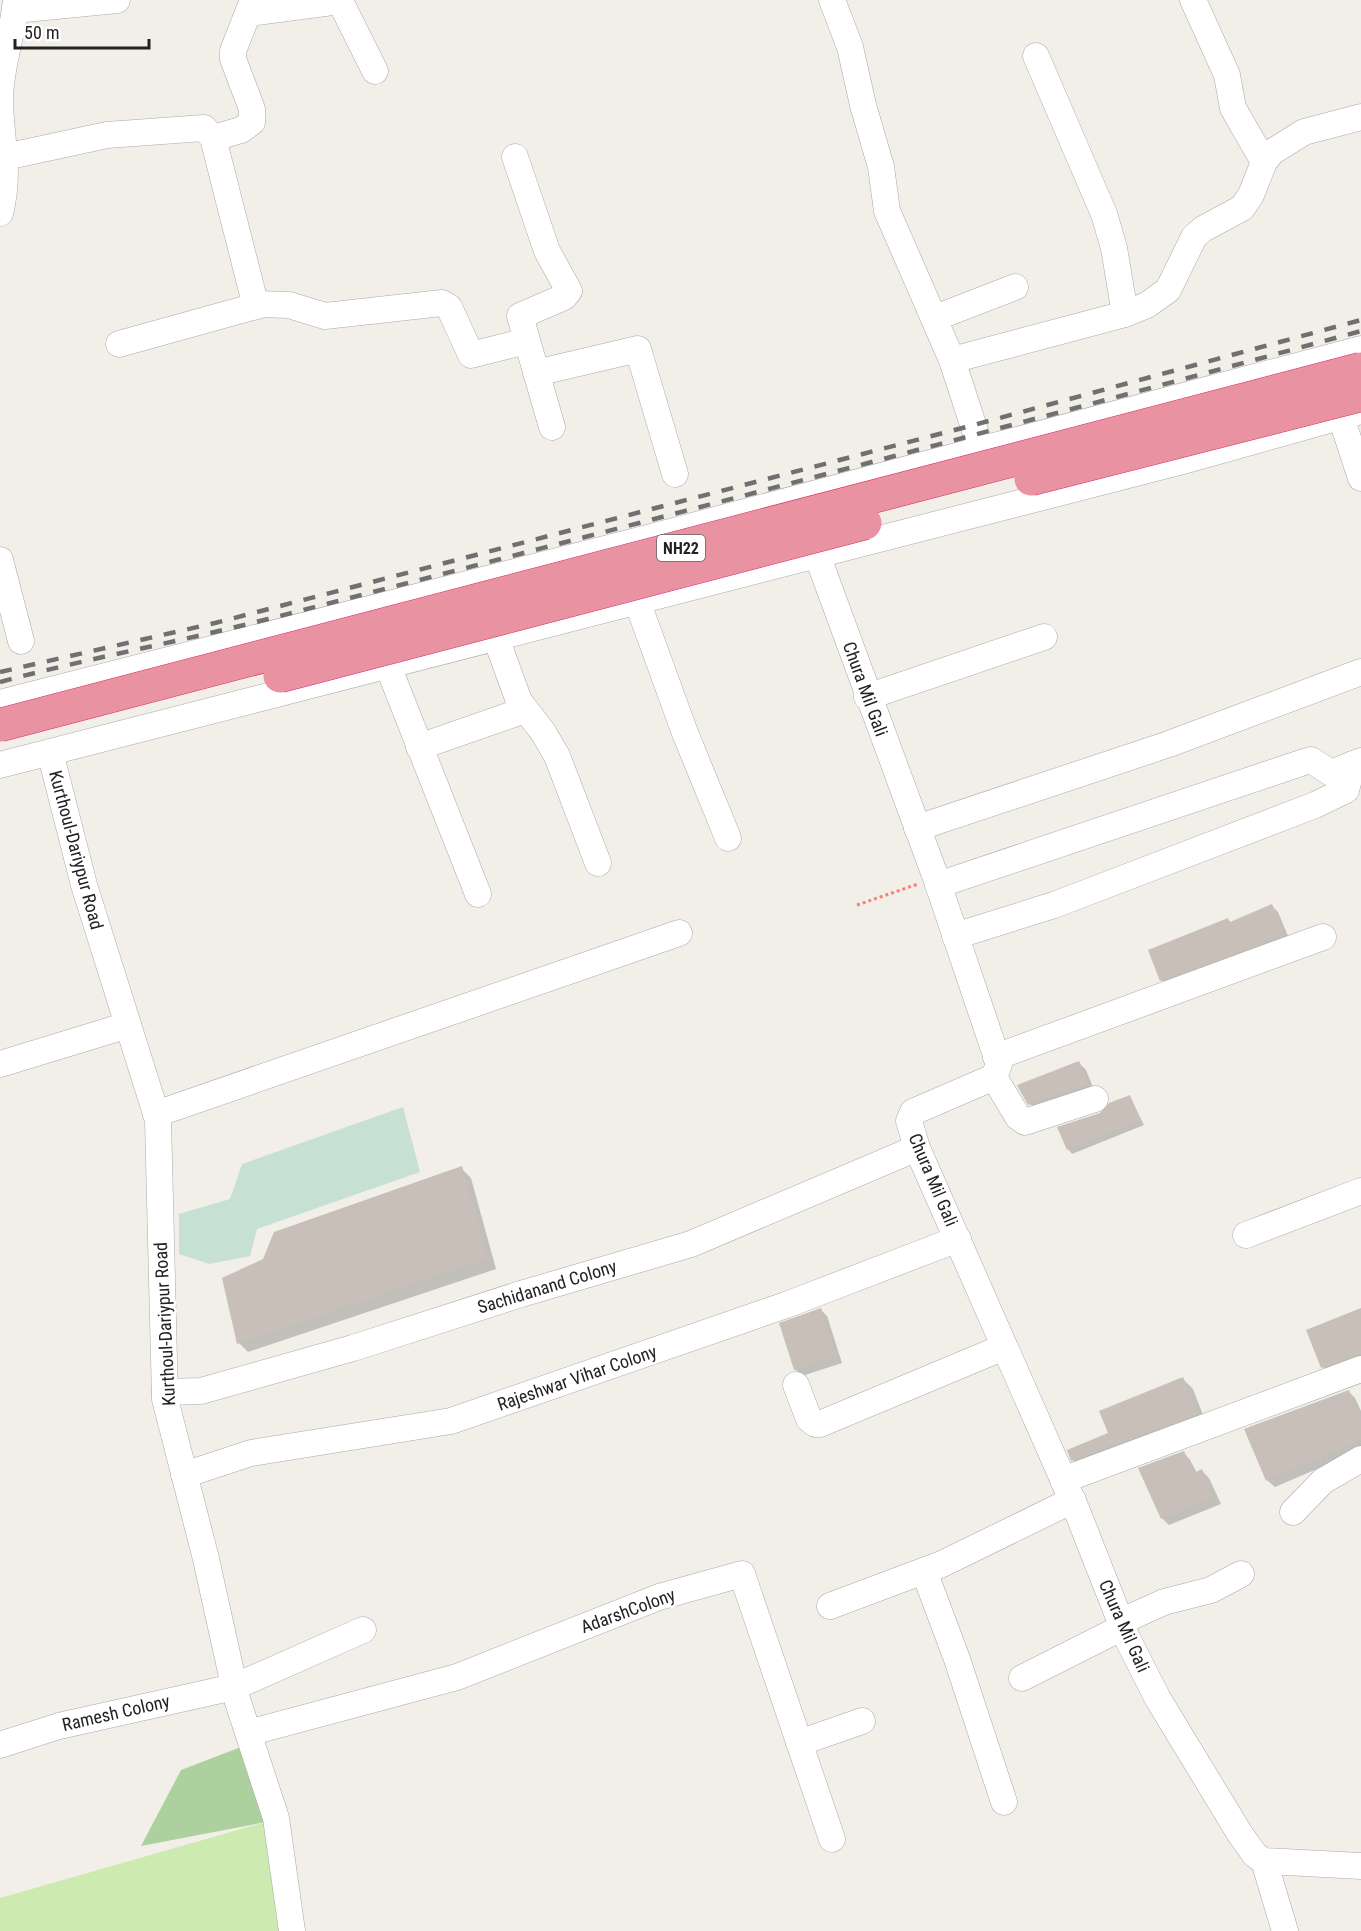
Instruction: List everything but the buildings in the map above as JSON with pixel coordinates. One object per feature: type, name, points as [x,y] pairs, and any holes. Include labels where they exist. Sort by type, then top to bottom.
[{"type":"highway","name":"NH22","points":[[0,725],[1361,369]]},
{"type":"highway","name":"NH22","points":[[0,746],[447,634],[970,495],[1354,408]]},
{"type":"street","points":[[0,213],[5,192],[5,157],[0,97],[15,5],[117,0]]},
{"type":"street","points":[[832,0],[850,47],[863,105],[881,167],[887,211],[935,318],[981,449]]},
{"type":"street","points":[[1193,0],[1227,75],[1233,108],[1264,162]]},
{"type":"street","points":[[213,138],[241,130],[252,122],[252,109],[233,59],[233,51],[251,6],[340,1],[375,71]]},
{"type":"street","points":[[1036,56],[1106,222],[1114,248],[1125,314]]},
{"type":"street","points":[[951,360],[1125,314],[1147,305],[1168,290],[1194,237],[1203,229],[1242,208],[1251,195],[1264,162],[1287,141],[1304,132],[1361,117]]},
{"type":"street","points":[[5,157],[107,135],[204,128],[213,138],[253,295],[261,305]]},
{"type":"street","points":[[515,157],[547,251],[569,291],[564,297],[521,315],[526,340],[552,427]]},
{"type":"street","points":[[935,318],[1015,287]]},
{"type":"street","points":[[119,344],[261,305],[289,305],[325,316],[442,303],[449,307],[471,355],[526,340]]},
{"type":"street","points":[[536,373],[638,349],[675,474]]},
{"type":"street","points":[[0,703],[1361,349]]},
{"type":"street","points":[[1234,382],[1250,442]]},
{"type":"street","points":[[0,765],[1250,442],[1354,408],[1361,478]]},
{"type":"street","points":[[748,510],[761,569]]},
{"type":"street","name":"Chura Mil Gali","points":[[817,555],[867,697],[937,881],[995,1067],[913,1112],[909,1121],[917,1148],[1068,1490],[1122,1624],[1158,1699],[1256,1857],[1285,1931]]},
{"type":"street","points":[[0,560],[21,641]]},
{"type":"street","points":[[637,601],[685,733],[728,838]]},
{"type":"street","points":[[867,697],[1044,637]]},
{"type":"street","points":[[496,638],[513,688],[525,710],[551,744],[598,863]]},
{"type":"street","points":[[388,666],[478,894]]},
{"type":"street","points":[[917,828],[1169,744],[1361,672]]},
{"type":"street","points":[[419,747],[525,710]]},
{"type":"street","name":"Kurthoul-Dariypur Road","points":[[50,753],[84,885],[156,1114],[165,1392],[234,1687],[276,1818],[292,1931]]},
{"type":"street","points":[[937,881],[1311,760],[1331,773],[1357,763]]},
{"type":"street","points":[[955,936],[1054,905],[1315,805],[1346,790],[1357,763]]},
{"type":"street","points":[[156,1114],[679,933]]},
{"type":"street","points":[[1095,1099],[1025,1122],[1018,1117],[995,1067],[1323,937]]},
{"type":"street","points":[[0,1064],[128,1025]]},
{"type":"street","name":"Sachidanand Colony","points":[[165,1392],[201,1391],[353,1348],[521,1294],[691,1244],[917,1148]]},
{"type":"street","points":[[1246,1235],[1361,1191]]},
{"type":"street","name":"Rajeshwar Vihar Colony","points":[[184,1475],[251,1453],[451,1421],[786,1305],[958,1239]]},
{"type":"street","points":[[796,1385],[809,1419],[815,1424],[820,1424],[1005,1347]]},
{"type":"street","points":[[830,1606],[924,1571],[1068,1490],[1361,1369]]},
{"type":"street","points":[[1293,1512],[1323,1481],[1361,1459]]},
{"type":"street","points":[[924,1571],[957,1659],[1004,1802]]},
{"type":"street","name":"AdarshColony","points":[[248,1733],[457,1677],[660,1597],[742,1574],[832,1839]]},
{"type":"street","points":[[1022,1678],[1164,1602],[1211,1590],[1241,1574]]},
{"type":"street","name":"Ramesh Colony","points":[[0,1745],[59,1726],[234,1687],[363,1630]]},
{"type":"street","points":[[799,1743],[862,1721]]},
{"type":"street","points":[[1256,1857],[1361,1866]]},
{"type":"path","points":[[857,905],[937,881]]},
{"type":"green space","points":[[403,1107],[420,1172],[257,1229],[250,1256],[209,1264],[179,1254],[179,1214],[230,1199],[242,1164]]},
{"type":"green space","points":[[241,1747],[266,1822],[141,1846],[181,1770]]},
{"type":"green space","points":[[266,1822],[291,1931],[0,1931],[0,1898]]},
{"type":"railway","points":[[0,672],[215,623],[970,426],[1361,320]]},
{"type":"railway","points":[[0,682],[268,619],[815,477],[1361,331]]}]
